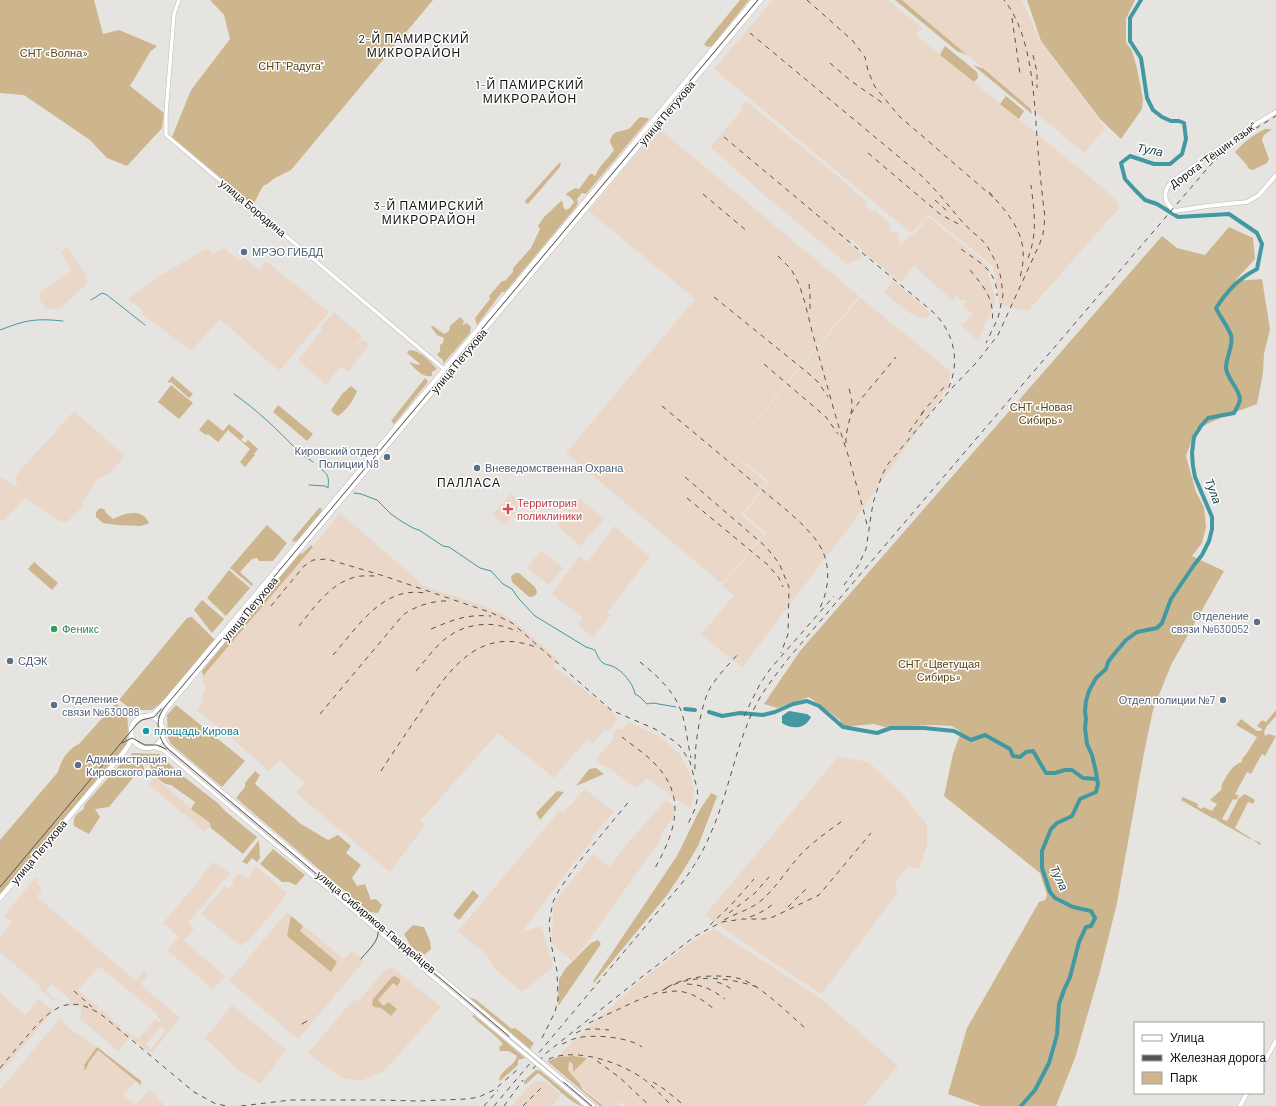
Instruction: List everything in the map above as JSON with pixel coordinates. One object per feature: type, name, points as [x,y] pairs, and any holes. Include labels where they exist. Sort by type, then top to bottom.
[{"type":"highway","name":"улица Петухова","points":[[148,716],[154,714],[161,706],[754,0]]},
{"type":"highway","name":"улица Петухова","points":[[161,724],[161,719],[165,710],[761,0]]},
{"type":"highway","points":[[733,25],[738,28]]},
{"type":"highway","points":[[721,39],[726,43]]},
{"type":"highway","points":[[148,716],[156,719],[161,724],[163,732],[162,736],[159,743],[153,747],[144,748],[133,741],[130,732],[135,720],[148,716]]},
{"type":"highway","points":[[126,751],[132,738]]},
{"type":"highway","points":[[126,751],[139,746]]},
{"type":"highway","name":"улица Петухова","points":[[0,898],[126,751]]},
{"type":"main road","name":"улица Бородина","points":[[179,0],[174,14],[166,113],[166,135],[444,369]]},
{"type":"main road","name":"Дорога \"Тёщин язык\"","points":[[1276,112],[1246,130],[1173,181],[1166,188],[1165,197],[1170,206],[1176,211],[1206,206],[1244,203],[1251,201],[1259,195],[1276,175]]},
{"type":"main road","name":"улица Сибиряков-Гвардейцев","points":[[162,736],[167,745],[198,772],[511,1036],[587,1106]]},
{"type":"main road","name":"улица Сибиряков-Гвардейцев","points":[[153,747],[163,750],[508,1040],[594,1106]]},
{"type":"main road","points":[[194,776],[198,772]]},
{"type":"main road","points":[[208,788],[212,783]]},
{"type":"main road","points":[[223,801],[227,796]]},
{"type":"main road","points":[[1264,1062],[1276,1041]]},
{"type":"main road","points":[[1240,1106],[1246,1094]]},
{"type":"shaded area","points":[[773,0],[888,0],[922,28],[916,35],[1103,188],[1117,201],[1119,208],[1028,311],[999,304],[993,266],[929,215],[911,233],[714,69]]},
{"type":"shaded area","points":[[902,0],[1022,0],[1040,41],[1105,128],[1084,153]]},
{"type":"shaded area","points":[[746,101],[847,184],[847,187],[850,187],[867,202],[865,205],[873,212],[875,210],[890,224],[891,232],[897,232],[900,245],[913,233],[915,234],[928,217],[983,261],[991,271],[988,273],[995,297],[994,306],[987,321],[984,323],[985,325],[978,341],[961,325],[973,314],[963,306],[967,302],[964,299],[962,301],[956,296],[953,301],[914,266],[901,282],[866,254],[852,239],[848,243],[863,255],[862,258],[847,264],[764,195],[714,150],[712,150],[711,146],[743,109],[741,107]]},
{"type":"shaded area","points":[[658,128],[859,296],[730,451],[767,483],[741,515],[764,534],[722,584],[566,453],[695,299],[589,211]]},
{"type":"shaded area","points":[[67,247],[86,275],[87,284],[60,308],[47,309],[40,301],[39,293],[71,271],[61,252]]},
{"type":"shaded area","points":[[224,248],[240,261],[244,257],[259,270],[266,261],[329,312],[279,371],[220,319],[191,351],[142,314],[143,311],[128,299],[159,276],[203,251],[208,249],[212,255]]},
{"type":"shaded area","points":[[893,280],[931,313],[928,316],[921,318],[906,311],[884,292]]},
{"type":"shaded area","points":[[860,297],[951,372],[948,387],[856,518],[742,667],[701,635],[734,595],[722,586],[766,533],[744,514],[769,482],[731,451]]},
{"type":"shaded area","points":[[334,312],[362,336],[347,356],[362,339],[369,345],[348,372],[340,366],[326,385],[298,360],[322,330],[320,328]]},
{"type":"shaded area","points":[[74,411],[125,456],[109,474],[98,479],[81,503],[83,506],[67,522],[59,521],[25,498],[2,522],[0,520],[0,477],[19,488],[15,482],[17,474]]},
{"type":"shaded area","name":"Территория поликлиники","points":[[511,493],[522,503],[505,525],[493,515]]},
{"type":"shaded area","points":[[579,498],[604,519],[580,546],[557,525]]},
{"type":"shaded area","points":[[340,513],[412,575],[421,585],[487,607],[517,623],[558,660],[553,666],[614,713],[617,719],[609,732],[605,729],[593,744],[587,739],[554,778],[498,733],[420,821],[425,825],[390,872],[296,793],[305,783],[279,760],[269,771],[197,710],[204,700],[201,697],[206,689],[202,677]]},
{"type":"shaded area","points":[[614,526],[650,557],[607,612],[611,615],[593,637],[578,625],[583,618],[552,594],[579,556],[588,562]]},
{"type":"shaded area","points":[[541,551],[563,568],[548,585],[527,567]]},
{"type":"shaded area","points":[[628,723],[659,736],[679,753],[691,776],[694,792],[692,804],[689,808],[647,778],[636,788],[597,761],[596,759],[613,739],[612,735],[615,731],[617,729],[621,730]]},
{"type":"shaded area","points":[[838,757],[868,762],[903,795],[927,825],[927,845],[919,869],[909,866],[895,883],[898,892],[822,994],[763,956],[705,915]]},
{"type":"shaded area","points":[[154,777],[211,825],[205,832],[148,784]]},
{"type":"shaded area","points":[[584,790],[589,792],[614,812],[592,836],[593,839],[522,932],[541,926],[553,966],[522,992],[493,967],[487,955],[458,931],[560,810],[563,813]]},
{"type":"shaded area","points":[[666,800],[674,806],[674,816],[662,833],[659,842],[583,949],[572,961],[553,945],[554,904],[593,854],[610,867],[626,845]]},
{"type":"shaded area","points":[[213,862],[230,873],[188,923],[194,929],[184,941],[225,976],[213,989],[167,950],[179,937],[163,923]]},
{"type":"shaded area","points":[[256,866],[287,893],[282,899],[283,900],[247,943],[245,941],[241,946],[201,914],[225,886],[229,889],[234,883],[232,881],[238,874],[248,879]]},
{"type":"shaded area","points":[[35,878],[39,880],[37,883],[41,887],[41,891],[37,897],[135,980],[137,980],[144,971],[148,975],[145,980],[142,980],[143,982],[141,984],[144,986],[143,987],[180,1018],[151,1054],[130,1037],[118,1051],[79,1018],[81,1016],[81,1006],[67,1006],[66,1003],[70,999],[51,984],[46,990],[55,999],[54,1001],[39,988],[40,986],[0,952],[0,937],[12,922],[4,916]],"holes":[[[99,966],[158,1015],[157,1017],[161,1020],[159,1022],[155,1019],[146,1029],[148,1031],[145,1031],[138,1040],[127,1031],[125,1033],[119,1028],[120,1026],[101,1009],[100,1011],[98,1009],[99,1007],[78,990]],[[161,1026],[166,1030],[151,1049],[146,1044]]]},
{"type":"shaded area","points":[[287,912],[344,959],[352,951],[364,961],[298,1039],[229,981]]},
{"type":"shaded area","points":[[714,929],[819,997],[898,1066],[864,1106],[626,1106],[621,1102],[618,1106],[604,1106],[551,1062],[635,985],[694,940]]},
{"type":"shaded area","points":[[393,968],[441,1007],[384,1071],[363,1080],[343,1079],[308,1053],[354,999],[358,1002],[386,969]]},
{"type":"shaded area","points":[[0,993],[25,1015],[39,999],[53,1011],[0,1073]]},
{"type":"shaded area","points":[[232,1005],[286,1050],[260,1084],[237,1069],[205,1038]]},
{"type":"shaded area","points":[[59,1019],[75,1033],[78,1033],[137,1079],[123,1095],[136,1105],[149,1090],[164,1104],[163,1106],[0,1106],[0,1090]]},
{"type":"shaded area","points":[[535,1081],[545,1081],[561,1095],[552,1106],[512,1106],[530,1084]]},
{"type":"green space","name":"СНТ «Волна»","points":[[0,0],[94,0],[103,34],[119,30],[157,46],[150,52],[130,86],[164,113],[162,128],[127,166],[107,158],[90,140],[24,95],[0,93]]},
{"type":"green space","name":"СНТ \"Радуга\"","points":[[210,0],[433,0],[291,170],[263,186],[253,205],[172,137],[191,90],[230,39],[224,15]]},
{"type":"green space","points":[[740,0],[749,0],[712,46],[707,47],[704,44]]},
{"type":"green space","points":[[895,0],[902,0],[967,55],[957,51]]},
{"type":"green space","points":[[1027,0],[1135,0],[1126,19],[1126,42],[1132,51],[1137,68],[1143,99],[1142,109],[1121,139],[1100,119],[1041,41]]},
{"type":"green space","points":[[945,46],[977,72],[978,78],[974,82],[940,55]]},
{"type":"green space","points":[[973,65],[984,69],[1031,109],[1032,114]]},
{"type":"green space","points":[[1006,96],[1024,111],[1019,119],[1000,104]]},
{"type":"green space","points":[[640,117],[649,119],[586,194],[582,193],[577,199],[578,203],[576,207],[505,292],[502,292],[477,325],[475,318],[490,299],[489,296],[502,281],[505,281],[513,272],[513,268],[531,248],[540,229],[538,226],[544,217],[561,201],[563,202],[563,207],[566,210],[570,208],[574,202],[566,195],[567,193],[575,188],[579,189],[590,174],[593,174],[594,176],[596,175],[614,150],[610,142],[613,134],[628,129]]},
{"type":"green space","points":[[1265,129],[1272,129],[1264,135],[1262,140],[1269,159],[1267,163],[1253,170],[1249,169],[1235,152],[1249,139]]},
{"type":"green space","points":[[559,163],[561,163],[560,167],[528,204],[526,203],[525,201]]},
{"type":"green space","points":[[1229,227],[1253,238],[1255,259],[1235,281],[1262,279],[1270,329],[1264,354],[1263,373],[1257,404],[1196,429],[1186,456],[1196,492],[1204,507],[1206,527],[1202,543],[1192,556],[1224,571],[1171,665],[1153,710],[1117,903],[1099,975],[1075,1058],[1056,1106],[981,1106],[948,1094],[967,1028],[1039,902],[1045,900],[1047,895],[1040,873],[944,796],[953,754],[961,732],[952,726],[934,725],[885,727],[874,724],[843,727],[840,720],[809,697],[777,708],[764,704],[800,651],[1162,236],[1177,248],[1205,255]]},
{"type":"green space","points":[[460,317],[464,321],[462,325],[467,323],[471,327],[470,333],[443,364],[443,360],[437,355],[440,351],[440,345],[443,343],[444,338],[437,335],[431,327],[433,326],[444,334],[449,331],[450,326]]},
{"type":"green space","points":[[409,350],[413,350],[421,354],[437,369],[432,372],[432,376],[425,376],[411,365],[409,362],[420,364],[407,353]]},
{"type":"green space","points":[[172,376],[193,394],[189,398],[171,382],[167,383]]},
{"type":"green space","points":[[425,378],[428,382],[394,424],[391,421]]},
{"type":"green space","points":[[171,385],[193,403],[179,419],[158,402]]},
{"type":"green space","points":[[351,386],[357,391],[352,402],[338,416],[331,410],[342,394]]},
{"type":"green space","points":[[278,405],[313,434],[307,441],[273,412]]},
{"type":"green space","points":[[208,419],[223,431],[229,424],[244,436],[241,440],[245,443],[248,440],[258,449],[245,467],[240,462],[250,449],[228,430],[218,442],[208,434],[206,435],[199,430]]},
{"type":"green space","points":[[100,508],[104,509],[113,519],[133,513],[142,515],[149,523],[141,526],[103,523],[96,517],[96,512]]},
{"type":"green space","points":[[319,508],[321,508],[322,511],[297,541],[293,542],[292,540]]},
{"type":"green space","points":[[267,525],[287,543],[273,561],[259,561],[257,558],[252,559],[240,572],[253,584],[252,586],[230,568]]},
{"type":"green space","points":[[311,545],[313,547],[203,676],[202,671],[299,553],[302,554]]},
{"type":"green space","points":[[34,562],[58,583],[52,590],[28,569]]},
{"type":"green space","points":[[229,570],[250,588],[226,616],[207,598]]},
{"type":"green space","points":[[519,573],[535,587],[537,592],[535,596],[528,596],[512,582],[511,576]]},
{"type":"green space","points":[[202,600],[224,619],[212,633],[194,610]]},
{"type":"green space","points":[[192,617],[215,640],[161,703],[152,710],[132,710],[119,700],[187,618]]},
{"type":"green space","points":[[117,704],[123,709],[127,717],[128,732],[126,745],[0,896],[0,840],[58,772],[63,759],[68,752],[79,744],[114,705]]},
{"type":"green space","points":[[176,705],[245,761],[222,787],[171,744],[168,738],[167,715]]},
{"type":"green space","points":[[1276,710],[1276,716],[1264,732],[1265,736],[1268,734],[1276,736],[1265,756],[1262,754],[1251,774],[1247,772],[1235,794],[1239,796],[1236,800],[1233,799],[1222,819],[1227,821],[1239,798],[1245,794],[1255,800],[1253,804],[1248,802],[1235,828],[1252,839],[1181,800],[1183,797],[1198,804],[1197,806],[1201,809],[1203,807],[1212,811],[1217,804],[1210,800],[1222,789],[1221,786],[1229,772],[1242,762],[1242,759],[1257,737],[1236,725],[1241,719],[1257,731],[1261,731],[1262,729],[1257,726],[1262,720],[1266,722]]},
{"type":"green space","points":[[133,753],[159,754],[179,773],[219,804],[225,811],[257,837],[243,854],[211,828],[210,823],[191,809],[195,802],[171,785],[161,781],[153,772],[150,765],[142,764],[145,770],[136,774],[109,807],[95,809],[100,817],[89,834],[74,826],[75,816],[83,810],[85,804],[123,761]]},
{"type":"green space","points":[[596,768],[604,774],[576,786],[589,769]]},
{"type":"green space","points":[[255,771],[260,775],[255,784],[301,824],[328,840],[338,835],[351,846],[346,853],[361,865],[352,878],[357,886],[365,884],[371,900],[376,899],[382,905],[378,913],[369,912],[236,798],[245,787],[245,783]]},
{"type":"green space","points":[[557,791],[564,792],[540,820],[536,813]]},
{"type":"green space","points":[[711,793],[717,796],[716,799],[698,846],[683,871],[667,895],[594,983],[593,981],[677,856],[699,811]]},
{"type":"green space","points":[[1252,839],[1261,843],[1260,845]]},
{"type":"green space","points":[[259,840],[260,858],[257,862],[252,858],[247,864],[242,862]]},
{"type":"green space","points":[[273,849],[305,875],[296,885],[289,882],[282,882],[260,864]]},
{"type":"green space","points":[[473,890],[479,896],[459,920],[453,915]]},
{"type":"green space","points":[[291,916],[303,926],[300,931],[337,962],[331,972],[287,936]]},
{"type":"green space","points":[[413,925],[424,927],[430,941],[431,949],[423,956],[410,945],[404,934]]},
{"type":"green space","points":[[598,940],[601,944],[558,1005],[559,979],[566,968],[591,943]]},
{"type":"green space","points":[[395,976],[400,979],[400,982],[397,986],[393,983],[378,1000],[384,1006],[388,1002],[397,1009],[391,1016],[381,1008],[374,1007],[372,1005],[373,999],[392,977]]},
{"type":"green space","points":[[470,998],[475,999],[512,1029],[515,1028],[534,1043],[530,1049]]},
{"type":"green space","points":[[474,1015],[525,1058],[518,1060],[518,1065],[500,1081],[500,1076],[502,1073],[513,1063],[517,1056],[509,1051],[500,1051],[499,1047],[503,1044],[496,1036],[472,1016]]},
{"type":"green space","points":[[97,1047],[141,1081],[141,1085],[98,1050],[89,1062],[86,1069],[83,1070],[85,1067],[84,1065]]},
{"type":"green space","points":[[574,1056],[587,1058],[573,1072],[573,1064],[569,1061],[568,1070],[583,1090],[603,1106],[600,1106],[547,1061],[559,1057]]},
{"type":"green space","points":[[536,1070],[539,1070],[583,1106],[573,1102],[538,1073],[526,1084],[524,1084],[524,1081]]},
{"type":"water","points":[[789,711],[807,714],[811,717],[802,726],[790,727],[782,723],[782,716]]},
{"type":"waterway","name":"Тула","points":[[1021,1106],[1035,1090],[1049,1063],[1057,1035],[1059,1004],[1070,977],[1079,942],[1086,927],[1091,926],[1095,918],[1091,911],[1073,907],[1055,898],[1050,892],[1042,868],[1042,851],[1051,829],[1057,823],[1072,816],[1080,799],[1096,792],[1098,784],[1096,772],[1092,755],[1087,744],[1085,728],[1086,701],[1089,691],[1096,678],[1106,669],[1108,662],[1126,640],[1137,632],[1157,628],[1162,623],[1171,599],[1202,555],[1209,541],[1212,529],[1212,517],[1195,477],[1192,453],[1194,437],[1208,418],[1234,413],[1240,399],[1238,391],[1228,376],[1226,368],[1232,339],[1231,335],[1216,308],[1234,286],[1244,277],[1257,269],[1262,244],[1257,233],[1229,214],[1178,217],[1157,204],[1145,200],[1125,179],[1121,163],[1130,156],[1154,164],[1170,164],[1182,154],[1186,139],[1184,123],[1179,121],[1171,121],[1162,117],[1153,110],[1147,98],[1141,58],[1130,41],[1130,18],[1141,0]]},
{"type":"waterway","points":[[91,300],[102,293],[107,295],[145,325]]},
{"type":"waterway","points":[[0,330],[31,321],[63,321]]},
{"type":"waterway","points":[[234,394],[267,420],[297,450]]},
{"type":"waterway","points":[[303,455],[313,462]]},
{"type":"waterway","points":[[309,485],[325,486],[328,488],[328,476],[320,468]]},
{"type":"waterway","points":[[354,493],[377,500],[391,514],[401,521],[419,530],[443,546],[449,547],[480,568],[491,571],[503,584],[512,589],[535,616],[586,647],[595,650],[599,659],[603,663],[620,671],[629,681],[635,694],[647,704],[653,703],[676,707]]},
{"type":"waterway","points":[[709,712],[722,716],[740,713],[763,715],[775,712],[793,704],[807,701],[819,706],[843,727],[877,733],[891,728],[924,728],[954,731],[971,740],[985,735],[1010,749],[1013,756],[1020,757],[1026,752],[1033,751],[1046,773],[1072,770],[1083,778],[1097,779]]},
{"type":"waterway","points":[[685,709],[695,710]]},
{"type":"tram line","points":[[592,1106],[167,748],[160,736],[158,722],[159,717],[167,704],[758,0]]},
{"type":"tram line","points":[[0,887],[137,724],[142,720],[154,717],[161,709]]},
{"type":"tram line","points":[[122,743],[132,738],[145,745],[157,745],[166,749]]},
{"type":"tram line","points":[[361,959],[377,938],[378,929],[376,925]]},
{"type":"tram line","points":[[302,1024],[307,1021]]},
{"type":"railway","points":[[807,0],[853,41],[865,57],[868,71],[875,87],[899,116],[993,197]]},
{"type":"railway","points":[[844,585],[858,566],[866,549],[873,503],[882,475],[888,464],[950,390],[977,362],[998,335],[1043,234],[1045,217],[1031,72],[1021,33],[1014,15],[1004,0]]},
{"type":"railway","points":[[1012,18],[1020,74]]},
{"type":"railway","points":[[750,33],[923,177],[964,224],[986,244],[997,264],[1001,278],[1003,295],[998,318],[986,343]]},
{"type":"railway","points":[[1033,55],[1037,72],[1037,88]]},
{"type":"railway","points":[[830,63],[851,81],[884,104]]},
{"type":"railway","points":[[494,1106],[682,883],[698,860],[717,819],[737,753],[756,705],[770,682],[787,660],[1212,163],[1242,137],[1276,116]]},
{"type":"railway","points":[[724,137],[933,312],[946,329],[955,358],[952,379],[948,389]]},
{"type":"railway","points":[[868,153],[940,214],[962,226]]},
{"type":"railway","points":[[1028,258],[1034,231],[1034,212],[1031,185]]},
{"type":"railway","points":[[989,192],[1006,211],[1018,230],[1023,251],[1023,264],[1020,277]]},
{"type":"railway","points":[[703,194],[748,232]]},
{"type":"railway","points":[[935,200],[947,211]]},
{"type":"railway","points":[[961,249],[981,263],[991,273],[996,287],[997,296]]},
{"type":"railway","points":[[778,256],[791,269],[799,284],[867,525]]},
{"type":"railway","points":[[970,270],[980,282],[990,300],[992,307],[992,323]]},
{"type":"railway","points":[[809,284],[810,310]]},
{"type":"railway","points":[[714,297],[808,373],[818,382],[828,397]]},
{"type":"railway","points":[[851,414],[861,399],[896,357]]},
{"type":"railway","points":[[764,364],[826,417],[838,434]]},
{"type":"railway","points":[[921,414],[944,387]]},
{"type":"railway","points":[[846,443],[852,404],[849,388]]},
{"type":"railway","points":[[662,406],[790,513],[813,536],[823,552],[828,573],[827,588],[820,608]]},
{"type":"railway","points":[[909,432],[924,411]]},
{"type":"railway","points":[[685,477],[766,547],[779,563],[789,587],[788,634],[781,653]]},
{"type":"railway","points":[[687,498],[768,565],[779,578],[783,587]]},
{"type":"railway","points":[[271,606],[304,566],[313,560],[327,559],[384,576],[492,613],[512,623],[611,710],[655,729],[680,746],[690,762],[698,796],[695,809],[687,826]]},
{"type":"railway","points":[[299,626],[322,598],[336,586],[355,577],[377,576]]},
{"type":"railway","points":[[333,655],[362,621],[384,602],[396,596],[410,593],[425,593]]},
{"type":"railway","points":[[744,716],[760,684],[771,668],[834,596]]},
{"type":"railway","points":[[320,714],[403,615],[425,604],[450,601]]},
{"type":"railway","points":[[431,629],[453,620],[474,616],[491,616]]},
{"type":"railway","points":[[416,671],[445,639],[462,629],[471,626],[490,624],[509,628],[518,632]]},
{"type":"railway","points":[[381,771],[442,681],[468,655],[482,647],[499,642],[517,642],[538,648]]},
{"type":"railway","points":[[695,769],[698,729],[709,690],[723,670],[740,652]]},
{"type":"railway","points":[[640,662],[662,682],[676,699],[683,718],[691,758]]},
{"type":"railway","points":[[622,737],[656,765],[666,778],[672,791],[675,804],[672,830],[654,870]]},
{"type":"railway","points":[[542,1038],[555,1012],[558,999],[557,971],[551,944],[549,923],[553,902],[559,890],[578,863],[631,799]]},
{"type":"railway","points":[[724,920],[760,902],[775,887],[804,851],[845,819]]},
{"type":"railway","points":[[533,1069],[545,1054],[694,937],[722,922],[773,917],[819,895],[871,833]]},
{"type":"railway","points":[[729,913],[754,894],[769,877]]},
{"type":"railway","points":[[710,925],[732,904],[754,879]]},
{"type":"railway","points":[[788,907],[807,888]]},
{"type":"railway","points":[[750,917],[764,911],[775,902]]},
{"type":"railway","points":[[757,987],[729,980],[710,978],[681,982],[664,989],[681,981],[698,977],[734,977],[749,982],[757,987],[805,1028]]},
{"type":"railway","points":[[717,982],[733,990]]},
{"type":"railway","points":[[687,984],[707,988],[725,999]]},
{"type":"railway","points":[[589,1023],[668,988]]},
{"type":"railway","points":[[74,991],[92,1007]]},
{"type":"railway","points":[[662,993],[670,991],[684,992],[702,1000],[714,1009]]},
{"type":"railway","points":[[0,1068],[36,1025],[45,1017],[61,1006],[70,1004],[80,1005],[103,1016],[194,1092],[214,1103],[226,1106]]},
{"type":"railway","points":[[576,1033],[588,1029],[609,1030]]},
{"type":"railway","points":[[562,1044],[577,1038],[601,1036],[629,1041],[642,1047]]},
{"type":"railway","points":[[540,1064],[552,1058],[565,1055],[594,1057],[609,1061],[635,1073],[645,1080],[672,1106]]},
{"type":"railway","points":[[597,1061],[619,1077],[650,1106]]},
{"type":"railway","points":[[241,1106],[291,1100],[418,1101],[467,1099],[479,1097],[494,1090],[517,1070]]},
{"type":"railway","points":[[504,1106],[523,1080]]},
{"type":"railway","points":[[653,1082],[685,1106]]},
{"type":"railway","points":[[523,1106],[543,1086]]},
{"type":"railway","points":[[484,1106],[498,1090]]},
{"type":"place","name":"МРЭО ГИБДД","points":[[244,252]]},
{"type":"place","name":"Кировский отдел Полиции N8","points":[[387,457]]},
{"type":"place","name":"Вневедомственная Охрана","points":[[477,468]]},
{"type":"place","name":"Территория поликлиники","points":[[508,509]]},
{"type":"place","name":"Отделение связи №630052","points":[[1257,622]]},
{"type":"place","name":"Феникс","points":[[54,629]]},
{"type":"place","name":"СДЭК","points":[[10,661]]},
{"type":"place","name":"Отдел полиции №7","points":[[1223,700]]},
{"type":"place","name":"Отделение связи №630088","points":[[54,705]]},
{"type":"place","name":"площадь Кирова","points":[[146,731]]},
{"type":"place","name":"Администрация Кировского района","points":[[78,765]]},
{"type":"district","name":"2-Й ПАМИРСКИЙ МИКРОРАЙОН","points":[[414,46]]},
{"type":"district","name":"1-Й ПАМИРСКИЙ МИКРОРАЙОН","points":[[530,92]]},
{"type":"district","name":"3-Й ПАМИРСКИЙ МИКРОРАЙОН","points":[[429,213]]},
{"type":"district","name":"ПАЛЛАСА","points":[[469,483]]},
{"type":"park label","name":"СНТ «Новая Сибирь»","points":[[1041,413]]},
{"type":"park label","name":"СНТ «Цветущая Сибирь»","points":[[939,670]]}]
